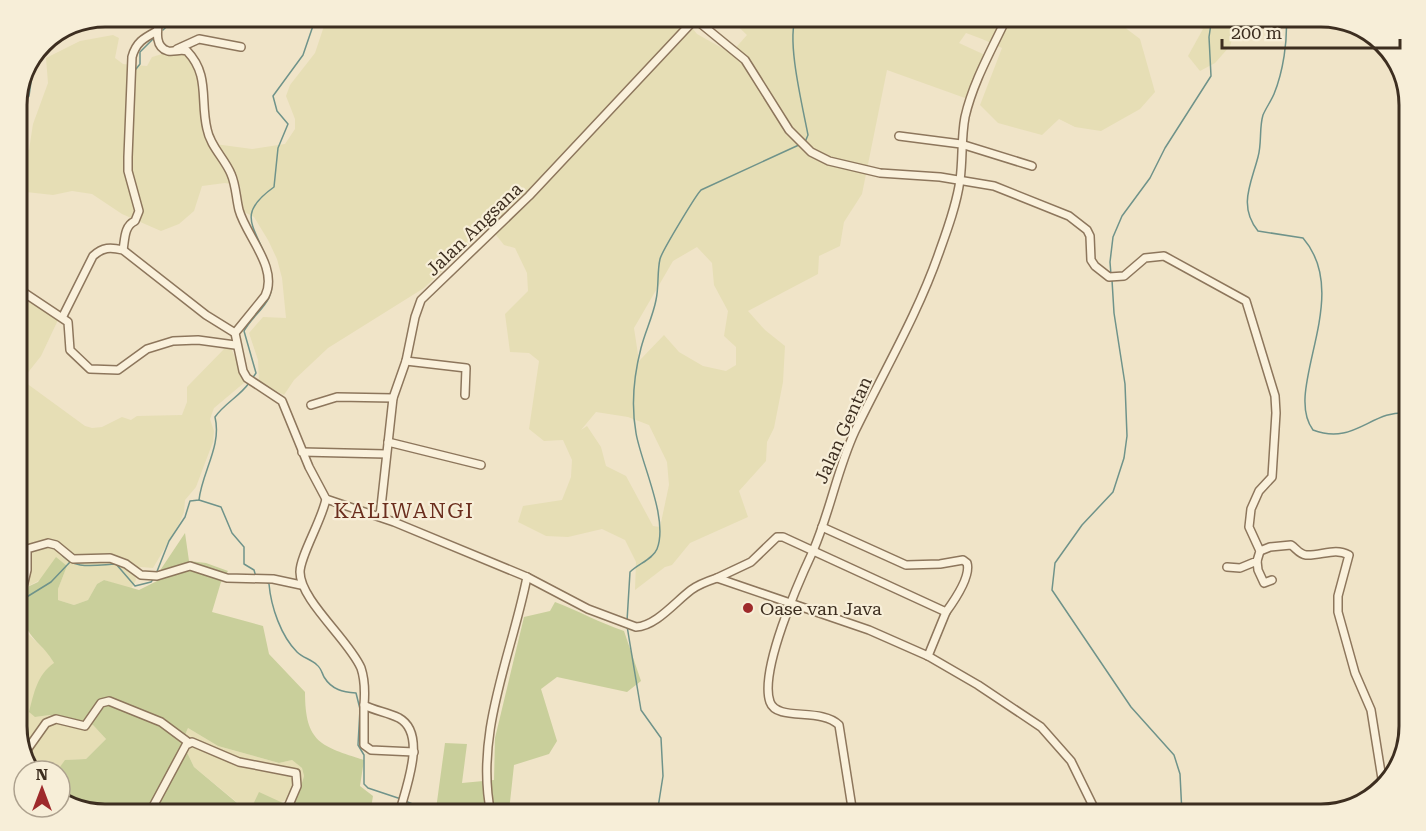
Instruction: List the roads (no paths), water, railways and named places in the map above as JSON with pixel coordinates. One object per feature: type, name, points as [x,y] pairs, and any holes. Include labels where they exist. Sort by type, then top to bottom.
[{"type":"street","points":[[158,27],[160,46],[167,51],[187,51],[200,69],[204,82],[207,132],[231,173],[240,212],[258,250],[269,282],[265,296],[235,333],[235,345],[247,378],[280,398],[302,452],[326,499],[321,520],[300,566],[301,585],[361,669],[365,688],[364,745],[366,748],[414,752]]},
{"type":"street","name":"Jalan Angsana","points":[[380,516],[393,398],[406,361],[421,300],[529,196],[688,27]]},
{"type":"street","points":[[706,27],[745,60],[778,114],[801,145],[829,161],[880,173],[960,180],[994,186],[1069,216],[1087,230],[1090,236],[1091,260],[1095,266],[1113,277],[1124,276],[1145,258],[1164,256],[1240,296],[1249,305],[1275,396],[1272,477],[1259,491],[1251,510],[1251,535],[1260,551],[1257,561],[1258,570],[1264,583],[1272,580]]},
{"type":"street","name":"Jalan Gentan","points":[[851,804],[839,725],[832,718],[820,714],[787,714],[774,709],[770,701],[769,680],[790,603],[822,527],[835,478],[855,432],[908,328],[940,251],[960,180],[961,144],[970,100],[1002,27]]},
{"type":"street","points":[[123,250],[126,229],[135,221],[139,211],[128,171],[132,57],[134,47],[157,31]]},
{"type":"street","points":[[175,51],[199,39],[241,46]]},
{"type":"street","points":[[899,136],[961,144],[1032,166]]},
{"type":"street","points":[[63,316],[93,256],[101,249],[111,247],[123,250],[206,315],[235,333]]},
{"type":"street","points":[[27,294],[63,316],[68,322],[70,350],[90,369],[118,370],[147,349],[173,341],[198,340],[235,345]]},
{"type":"street","points":[[406,361],[466,368],[465,395]]},
{"type":"street","points":[[311,405],[337,398],[393,398]]},
{"type":"street","points":[[388,442],[481,465]]},
{"type":"street","points":[[302,452],[386,454]]},
{"type":"street","points":[[326,499],[380,516],[527,577],[588,609],[630,626],[642,627],[693,589],[751,562],[777,537],[788,538],[813,549],[848,568],[946,612]]},
{"type":"street","points":[[822,527],[906,565],[940,564],[963,560],[967,563],[968,570],[946,612],[928,656]]},
{"type":"street","points":[[27,570],[30,547],[48,543],[56,545],[65,555],[82,561],[110,558],[126,564],[141,575],[154,576],[190,566],[227,578],[255,578],[301,585]]},
{"type":"street","points":[[1260,551],[1270,547],[1291,545],[1300,553],[1307,555],[1333,551],[1349,555],[1338,596],[1338,612],[1355,673],[1371,710],[1381,776]]},
{"type":"street","points":[[1227,567],[1239,568],[1257,561]]},
{"type":"street","points":[[490,804],[488,780],[493,717],[503,664],[527,577]]},
{"type":"street","points":[[717,578],[868,630],[928,656],[1041,727],[1071,761],[1092,804]]},
{"type":"street","points":[[30,746],[46,723],[56,719],[85,726],[101,703],[109,701],[161,722],[189,742],[239,762],[296,773],[297,786],[289,804]]},
{"type":"street","points":[[364,705],[400,719],[408,727],[414,752],[402,804]]},
{"type":"street","points":[[155,804],[189,742]]},
{"type":"waterway","points":[[163,30],[166,27]]},
{"type":"waterway","points":[[267,260],[251,221],[255,205],[274,187],[278,148],[288,124],[277,111],[273,96],[303,55],[313,27]]},
{"type":"waterway","points":[[793,27],[794,57],[808,135],[805,142]]},
{"type":"waterway","points":[[1111,275],[1113,237],[1122,216],[1150,178],[1165,148],[1211,76],[1210,27]]},
{"type":"waterway","points":[[1286,27],[1282,66],[1274,94],[1263,115],[1259,152],[1247,204],[1252,222],[1258,231],[1303,238],[1317,262],[1322,287],[1320,314],[1306,391],[1306,412],[1313,430],[1328,434],[1352,431],[1384,416],[1399,413]]},
{"type":"waterway","points":[[136,69],[140,64],[140,52],[154,38]]},
{"type":"waterway","points":[[27,98],[31,82]]},
{"type":"waterway","points":[[627,621],[630,572],[655,553],[660,537],[657,507],[634,422],[635,379],[656,300],[660,259],[679,223],[701,190],[801,144]]},
{"type":"waterway","points":[[252,379],[256,373],[244,331],[268,300],[271,293],[271,276]]},
{"type":"waterway","points":[[1112,280],[1114,313],[1125,384],[1127,436],[1124,458],[1113,492],[1082,525],[1055,563],[1052,590],[1131,707],[1174,755],[1180,774],[1182,804]]},
{"type":"waterway","points":[[156,574],[169,541],[185,517],[190,501],[199,500],[214,449],[215,417],[249,383]]},
{"type":"waterway","points":[[199,500],[221,507],[232,533],[244,547],[244,564],[254,570],[256,577]]},
{"type":"waterway","points":[[36,550],[49,546]]},
{"type":"waterway","points":[[60,552],[71,562],[85,566],[116,564],[135,586],[151,582],[154,578]]},
{"type":"waterway","points":[[27,597],[51,582],[70,562]]},
{"type":"waterway","points":[[266,582],[269,584],[278,621],[291,645],[299,654],[318,666],[334,688],[356,693],[360,709],[358,745],[364,755],[364,784],[368,788],[401,799]]},
{"type":"waterway","points":[[627,626],[641,710],[661,738],[663,776],[659,804]]},
{"type":"waterway","points":[[405,801],[412,804]]},
{"type":"place","name":"Oase van Java","points":[[748,608]]},
{"type":"district","name":"KALIWANGI","points":[[404,511]]}]
